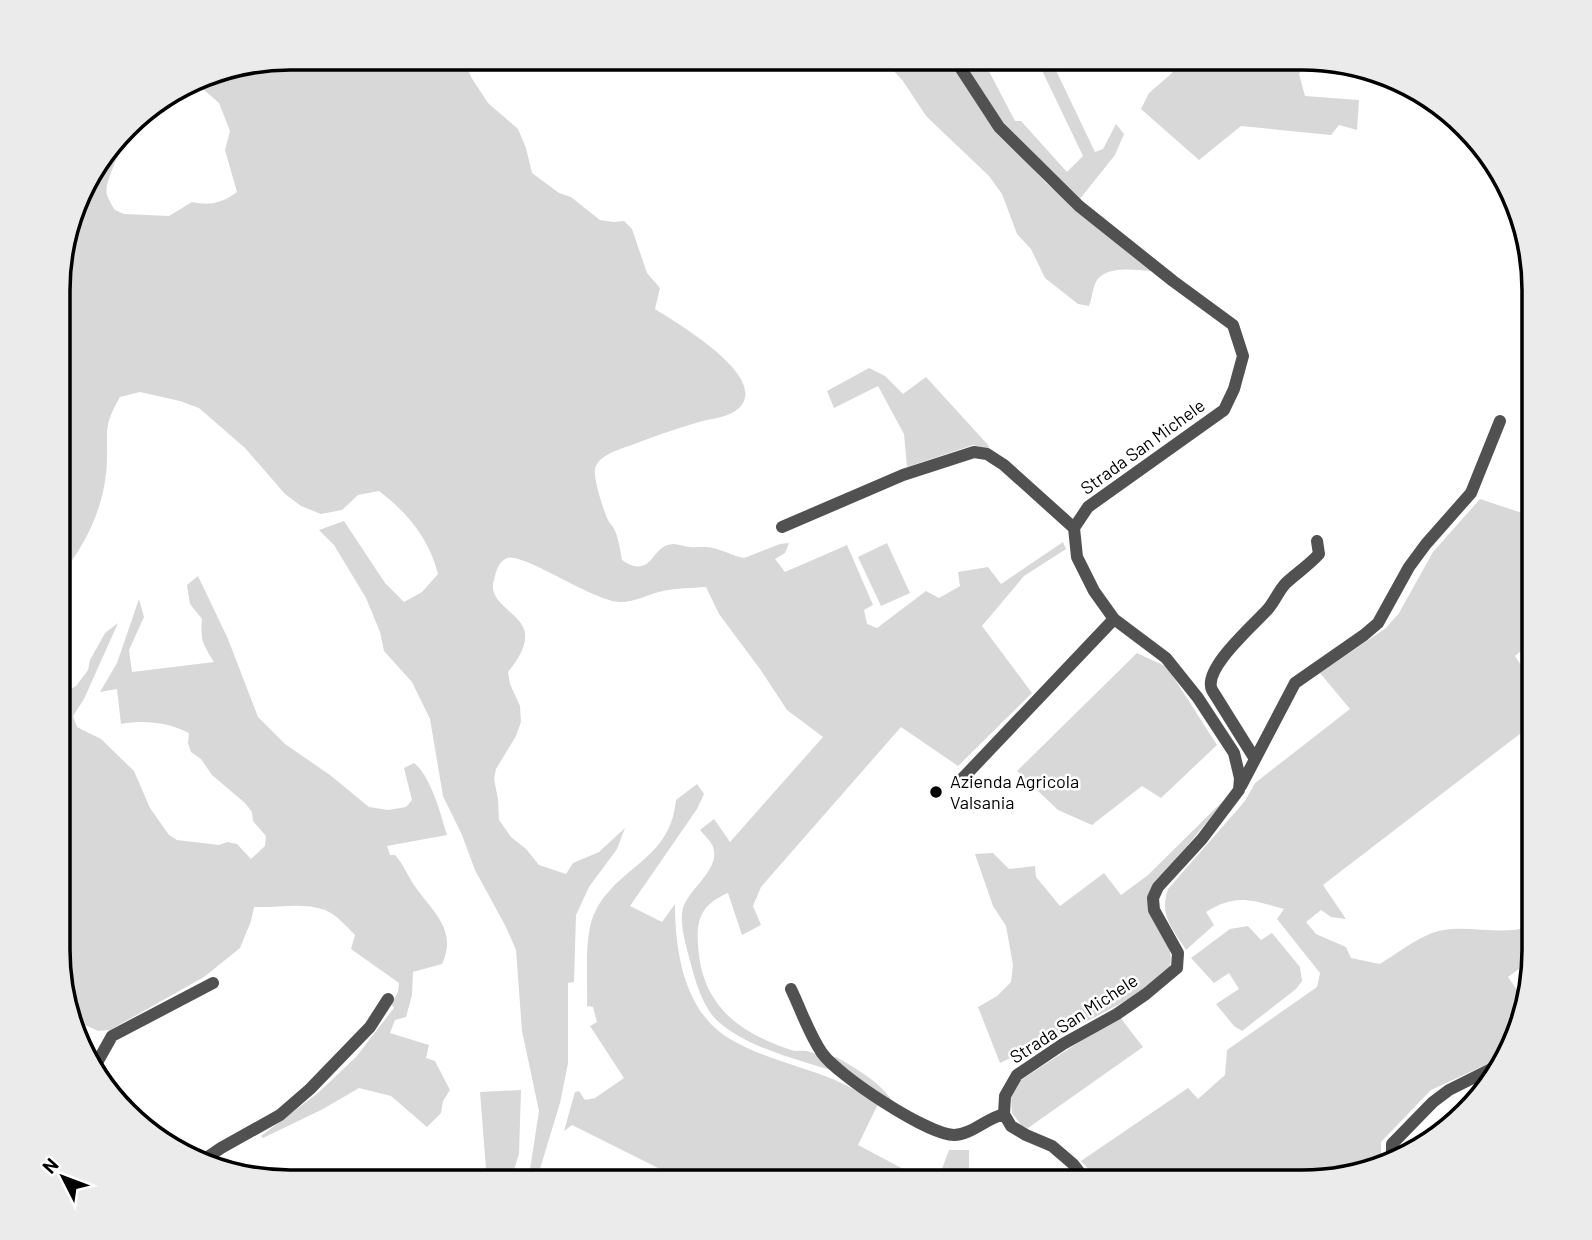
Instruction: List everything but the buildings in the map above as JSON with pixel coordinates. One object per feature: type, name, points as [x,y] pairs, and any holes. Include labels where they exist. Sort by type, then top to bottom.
[{"type":"street","name":"Strada San Michele","points":[[962,70],[999,127],[1104,228],[1233,325],[1243,356],[1234,389],[1224,411],[1088,507],[1074,528]]},
{"type":"street","points":[[1239,790],[1295,684],[1378,623],[1415,559],[1471,493],[1500,421]]},
{"type":"street","points":[[782,527],[903,475],[974,452],[988,454],[1074,528],[1077,557],[1094,591],[1114,620],[1166,658],[1198,698],[1234,753],[1240,778],[1239,790]]},
{"type":"street","points":[[1255,759],[1212,690],[1211,676],[1222,658],[1270,607],[1285,584],[1319,554],[1317,541]]},
{"type":"street","points":[[961,780],[1114,620]]},
{"type":"street","name":"Strada San Michele","points":[[1004,1114],[1005,1096],[1017,1074],[1117,1014],[1177,968],[1178,953],[1154,910],[1153,898],[1158,887],[1202,839],[1239,790]]},
{"type":"street","points":[[99,1060],[112,1037],[214,983]]},
{"type":"street","points":[[791,989],[822,1054],[874,1096],[918,1122],[952,1136],[1004,1114],[1011,1126],[1052,1146],[1078,1170]]},
{"type":"street","points":[[211,1155],[280,1115],[310,1090],[370,1027],[388,999]]},
{"type":"street","points":[[1392,1150],[1392,1144],[1433,1102],[1449,1090],[1485,1072]]},
{"type":"shaded area","points":[[468,70],[488,103],[518,129],[532,173],[559,193],[571,197],[600,220],[624,221],[632,229],[647,273],[660,288],[655,309],[699,338],[732,366],[742,381],[745,395],[739,408],[725,416],[672,430],[619,449],[597,464],[595,473],[599,495],[617,536],[622,560],[640,566],[646,564],[665,546],[673,544],[713,548],[744,558],[789,543],[785,553],[775,559],[785,572],[847,545],[873,605],[864,610],[867,624],[877,628],[926,591],[939,598],[960,586],[958,572],[988,567],[1001,584],[1063,542],[1066,549],[1024,576],[982,626],[1032,693],[958,766],[901,727],[761,887],[753,906],[761,925],[742,935],[728,893],[712,902],[700,919],[698,944],[701,965],[706,983],[725,1013],[772,1043],[822,1057],[843,1074],[773,1052],[738,1036],[712,1015],[698,989],[692,968],[682,927],[683,908],[709,871],[714,855],[712,845],[700,830],[714,819],[730,842],[823,737],[787,710],[719,614],[706,587],[668,590],[621,602],[595,595],[515,558],[504,560],[496,574],[493,588],[495,595],[518,620],[525,633],[520,654],[508,672],[510,684],[520,706],[521,722],[516,736],[496,769],[494,779],[499,820],[511,837],[526,849],[539,865],[566,874],[573,863],[599,852],[625,828],[617,849],[589,887],[576,915],[574,982],[568,983],[568,1063],[560,1103],[540,1170],[530,1170],[539,1111],[522,1031],[516,950],[475,870],[443,796],[430,719],[412,682],[384,651],[380,632],[366,598],[334,545],[319,530],[344,521],[385,583],[404,602],[422,592],[438,574],[429,549],[416,528],[399,508],[379,491],[358,495],[342,510],[321,514],[301,506],[285,494],[245,448],[199,408],[140,392],[120,397],[111,415],[107,428],[106,476],[99,507],[86,537],[70,563],[70,290],[77,233],[99,180],[120,151],[110,175],[107,195],[115,210],[124,214],[169,216],[192,202],[205,204],[221,201],[237,192],[225,150],[230,131],[219,103],[203,89],[261,72]]},
{"type":"shaded area","points":[[893,70],[956,70],[986,118],[1046,183],[1154,271],[1130,269],[1105,273],[1095,284],[1089,306],[1078,304],[1045,278],[1031,249],[1017,234],[1002,194],[989,176],[926,116]]},
{"type":"shaded area","points":[[968,70],[988,70],[1015,121],[1021,121],[1067,172],[1083,156],[1042,70],[1056,70],[1095,152],[1103,149],[1116,124],[1124,134],[1115,155],[1079,200],[1001,124]]},
{"type":"shaded area","points":[[1174,70],[1301,70],[1299,74],[1305,96],[1359,100],[1357,130],[1339,125],[1331,135],[1241,126],[1199,160],[1141,109],[1149,93]]},
{"type":"shaded area","points":[[869,368],[885,376],[903,394],[926,377],[989,446],[988,449],[973,445],[907,467],[904,434],[878,386],[834,408],[827,391]]},
{"type":"shaded area","points":[[1480,499],[1522,513],[1522,650],[1515,656],[1522,667],[1522,732],[1323,885],[1346,919],[1331,917],[1321,910],[1306,922],[1316,934],[1346,947],[1351,958],[1380,964],[1412,943],[1442,930],[1509,930],[1522,927],[1522,967],[1508,977],[1518,991],[1515,1007],[1493,1060],[1431,1090],[1381,1142],[1382,1155],[1345,1166],[1316,1170],[1089,1170],[1081,1161],[1188,1088],[1198,1099],[1225,1075],[1227,1050],[1317,987],[1320,973],[1277,919],[1284,909],[1244,900],[1226,902],[1206,912],[1214,925],[1186,950],[1168,921],[1165,907],[1168,889],[1245,801],[1255,783],[1350,709],[1320,673],[1386,628],[1399,613],[1433,552]]},
{"type":"shaded area","points":[[887,543],[910,593],[881,606],[858,557]]},
{"type":"shaded area","points":[[198,576],[228,639],[258,717],[285,744],[330,775],[369,807],[388,810],[406,807],[412,800],[404,768],[414,763],[435,796],[447,835],[387,846],[390,855],[398,858],[440,920],[447,940],[442,964],[413,972],[412,995],[406,1017],[395,1020],[390,1033],[429,1045],[426,1058],[435,1061],[450,1090],[443,1101],[441,1113],[427,1127],[391,1096],[359,1088],[323,1109],[263,1138],[261,1136],[318,1093],[356,1057],[394,1008],[391,1004],[398,992],[399,983],[351,949],[355,935],[325,910],[299,906],[254,907],[240,948],[204,977],[110,1030],[98,1031],[84,1026],[77,1007],[70,964],[70,689],[76,686],[88,670],[90,660],[105,633],[118,623],[84,699],[73,716],[77,727],[101,739],[134,771],[150,808],[169,835],[177,840],[219,845],[227,842],[237,844],[251,859],[265,846],[266,836],[253,821],[252,812],[245,803],[212,775],[201,759],[191,752],[189,733],[155,723],[121,724],[117,689],[100,692],[117,663],[139,599],[144,617],[129,650],[132,672],[214,662],[203,642],[202,619],[190,604],[187,585]]},
{"type":"shaded area","points":[[1137,653],[1167,667],[1217,745],[1161,798],[1142,786],[1092,825],[1058,810],[1017,771]]},
{"type":"shaded area","points":[[697,784],[704,794],[697,809],[630,906],[662,922],[675,904],[682,969],[694,999],[712,1025],[738,1044],[835,1080],[879,1102],[858,1145],[905,1170],[661,1170],[572,1125],[564,1131],[575,1092],[579,1091],[585,1100],[595,1098],[624,1078],[590,1026],[597,1022],[593,1007],[587,1006],[587,957],[592,920],[606,895],[655,849],[672,820],[676,800]]},
{"type":"shaded area","points":[[1229,795],[1151,890],[1170,950],[1169,969],[1159,979],[1118,1005],[1000,1063],[978,1007],[997,996],[1011,982],[1013,965],[1006,926],[993,906],[975,854],[993,853],[1009,869],[1035,866],[1036,877],[1060,906],[1104,873],[1121,895],[1148,875]]},
{"type":"shaded area","points":[[1248,926],[1261,940],[1272,933],[1300,967],[1302,981],[1296,989],[1242,1031],[1234,1026],[1216,1004],[1239,989],[1229,973],[1214,983],[1191,958],[1230,929]]},
{"type":"shaded area","points":[[1119,1016],[1143,1047],[1028,1128],[1022,1126],[1012,1113],[1011,1098],[1021,1080]]},
{"type":"shaded area","points":[[836,1057],[876,1083],[895,1105],[830,1058]]},
{"type":"shaded area","points":[[521,1090],[519,1154],[514,1170],[486,1170],[480,1092]]},
{"type":"shaded area","points":[[949,1150],[969,1150],[969,1170],[942,1170]]},
{"type":"place","name":"Azienda Agricola Valsania","points":[[936,792]]}]
